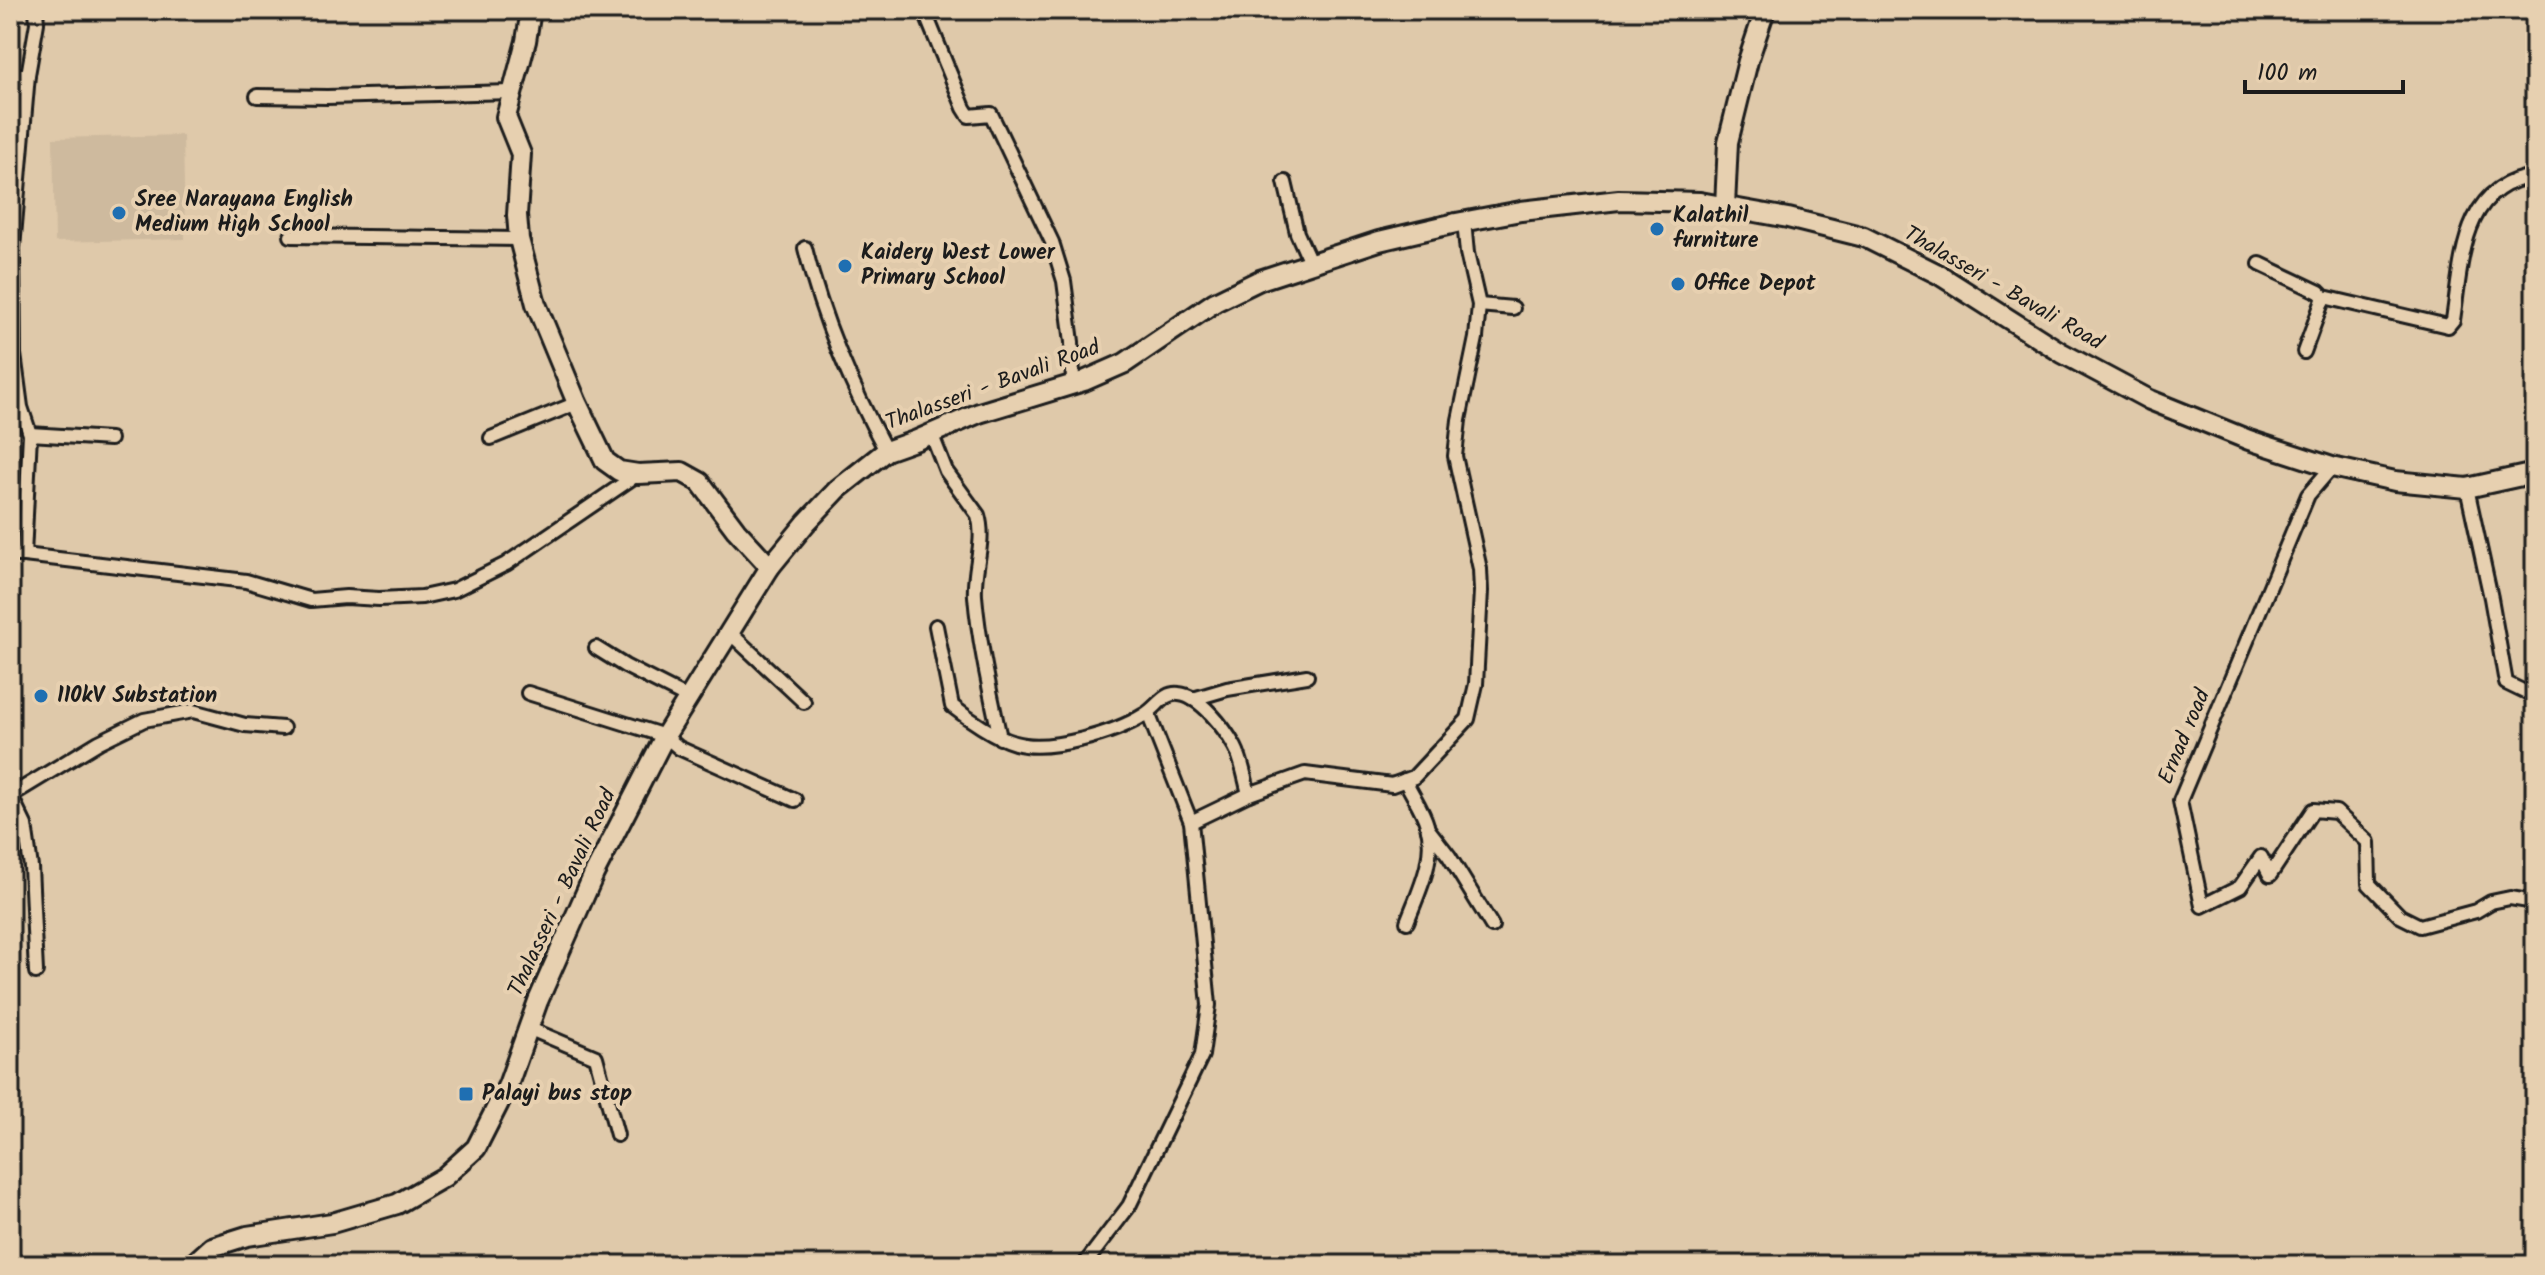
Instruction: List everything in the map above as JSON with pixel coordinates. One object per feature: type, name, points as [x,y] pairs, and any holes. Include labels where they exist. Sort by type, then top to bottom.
[{"type":"main road","points":[[531,10],[506,117],[521,154],[517,215],[519,239],[536,304],[577,403],[605,461],[619,471],[638,474],[682,472],[700,482],[736,530],[770,567]]},
{"type":"main road","points":[[1725,206],[1728,142],[1748,61],[1765,10]]},
{"type":"main road","name":"Thalasseri - Bavali Road","points":[[192,1265],[212,1247],[247,1236],[332,1223],[397,1204],[444,1177],[476,1148],[508,1085],[538,1001],[594,874],[665,736],[770,567],[838,489],[886,451],[979,413],[1073,384],[1125,363],[1215,302],[1260,280],[1379,241],[1464,221],[1619,200],[1700,202],[1788,218],[1864,237],[1938,274],[2062,353],[2150,400],[2249,440],[2332,467],[2395,481],[2467,488],[2535,473]]},
{"type":"street","points":[[24,555],[30,434],[21,407],[14,354],[12,278],[36,10]]},
{"type":"street","points":[[924,10],[964,108],[969,116],[991,114],[1052,242],[1064,281],[1072,342],[1073,384]]},
{"type":"street","points":[[10,75],[28,75]]},
{"type":"street","points":[[257,96],[511,92]]},
{"type":"street","points":[[2260,264],[2324,297],[2448,326],[2453,320],[2466,236],[2477,210],[2495,190],[2535,176]]},
{"type":"street","points":[[1285,182],[1297,233],[1311,264]]},
{"type":"street","points":[[1191,822],[1249,794],[1305,774],[1392,785],[1414,777],[1468,719],[1476,684],[1480,569],[1455,456],[1479,305],[1467,253],[1464,221]]},
{"type":"street","points":[[291,236],[519,239]]},
{"type":"street","points":[[805,248],[816,296],[857,396],[886,451]]},
{"type":"street","points":[[2304,352],[2324,297]]},
{"type":"street","points":[[1479,305],[1513,308]]},
{"type":"street","points":[[491,438],[577,403]]},
{"type":"street","points":[[931,433],[946,471],[978,515],[980,523],[975,594],[984,663],[1000,738]]},
{"type":"street","points":[[30,434],[110,439]]},
{"type":"street","name":"Ernad road","points":[[2332,467],[2308,495],[2180,801],[2202,906],[2240,887],[2261,857],[2270,875],[2313,810],[2336,812],[2368,842],[2369,884],[2400,916],[2420,926],[2510,898],[2535,902]]},
{"type":"street","points":[[10,555],[246,581],[311,600],[422,597],[454,590],[506,564],[638,474]]},
{"type":"street","points":[[2467,488],[2506,683],[2535,697]]},
{"type":"street","points":[[936,626],[952,706],[1000,738],[1027,746],[1099,734],[1148,713],[1166,696],[1180,694],[1203,704],[1236,749],[1249,794]]},
{"type":"street","points":[[729,632],[804,702]]},
{"type":"street","points":[[596,648],[688,698]]},
{"type":"street","points":[[1193,699],[1227,689],[1307,676]]},
{"type":"street","points":[[528,693],[665,736],[679,748],[795,800]]},
{"type":"street","points":[[36,972],[31,867],[25,825],[10,796],[99,742],[144,720],[193,711],[245,725],[283,728]]},
{"type":"street","points":[[1084,1265],[1129,1206],[1202,1055],[1209,1005],[1191,822],[1148,713]]},
{"type":"street","points":[[1405,780],[1428,829],[1449,856],[1492,926]]},
{"type":"street","points":[[1407,922],[1428,864],[1428,829]]},
{"type":"street","points":[[528,1028],[596,1057],[617,1135]]},
{"type":"shaded area","name":"Sree Narayana English Medium High School","points":[[183,135],[185,239],[55,242],[53,138]]},
{"type":"place","name":"Sree Narayana English Medium High School","points":[[119,213]]},
{"type":"place","name":"Kalathil furniture","points":[[1657,229]]},
{"type":"place","name":"Kaidery West Lower Primary School","points":[[845,266]]},
{"type":"place","name":"Office Depot","points":[[1678,284]]},
{"type":"place","name":"110kV Substation","points":[[41,696]]},
{"type":"place","name":"Palayi bus stop","points":[[466,1094]]}]
